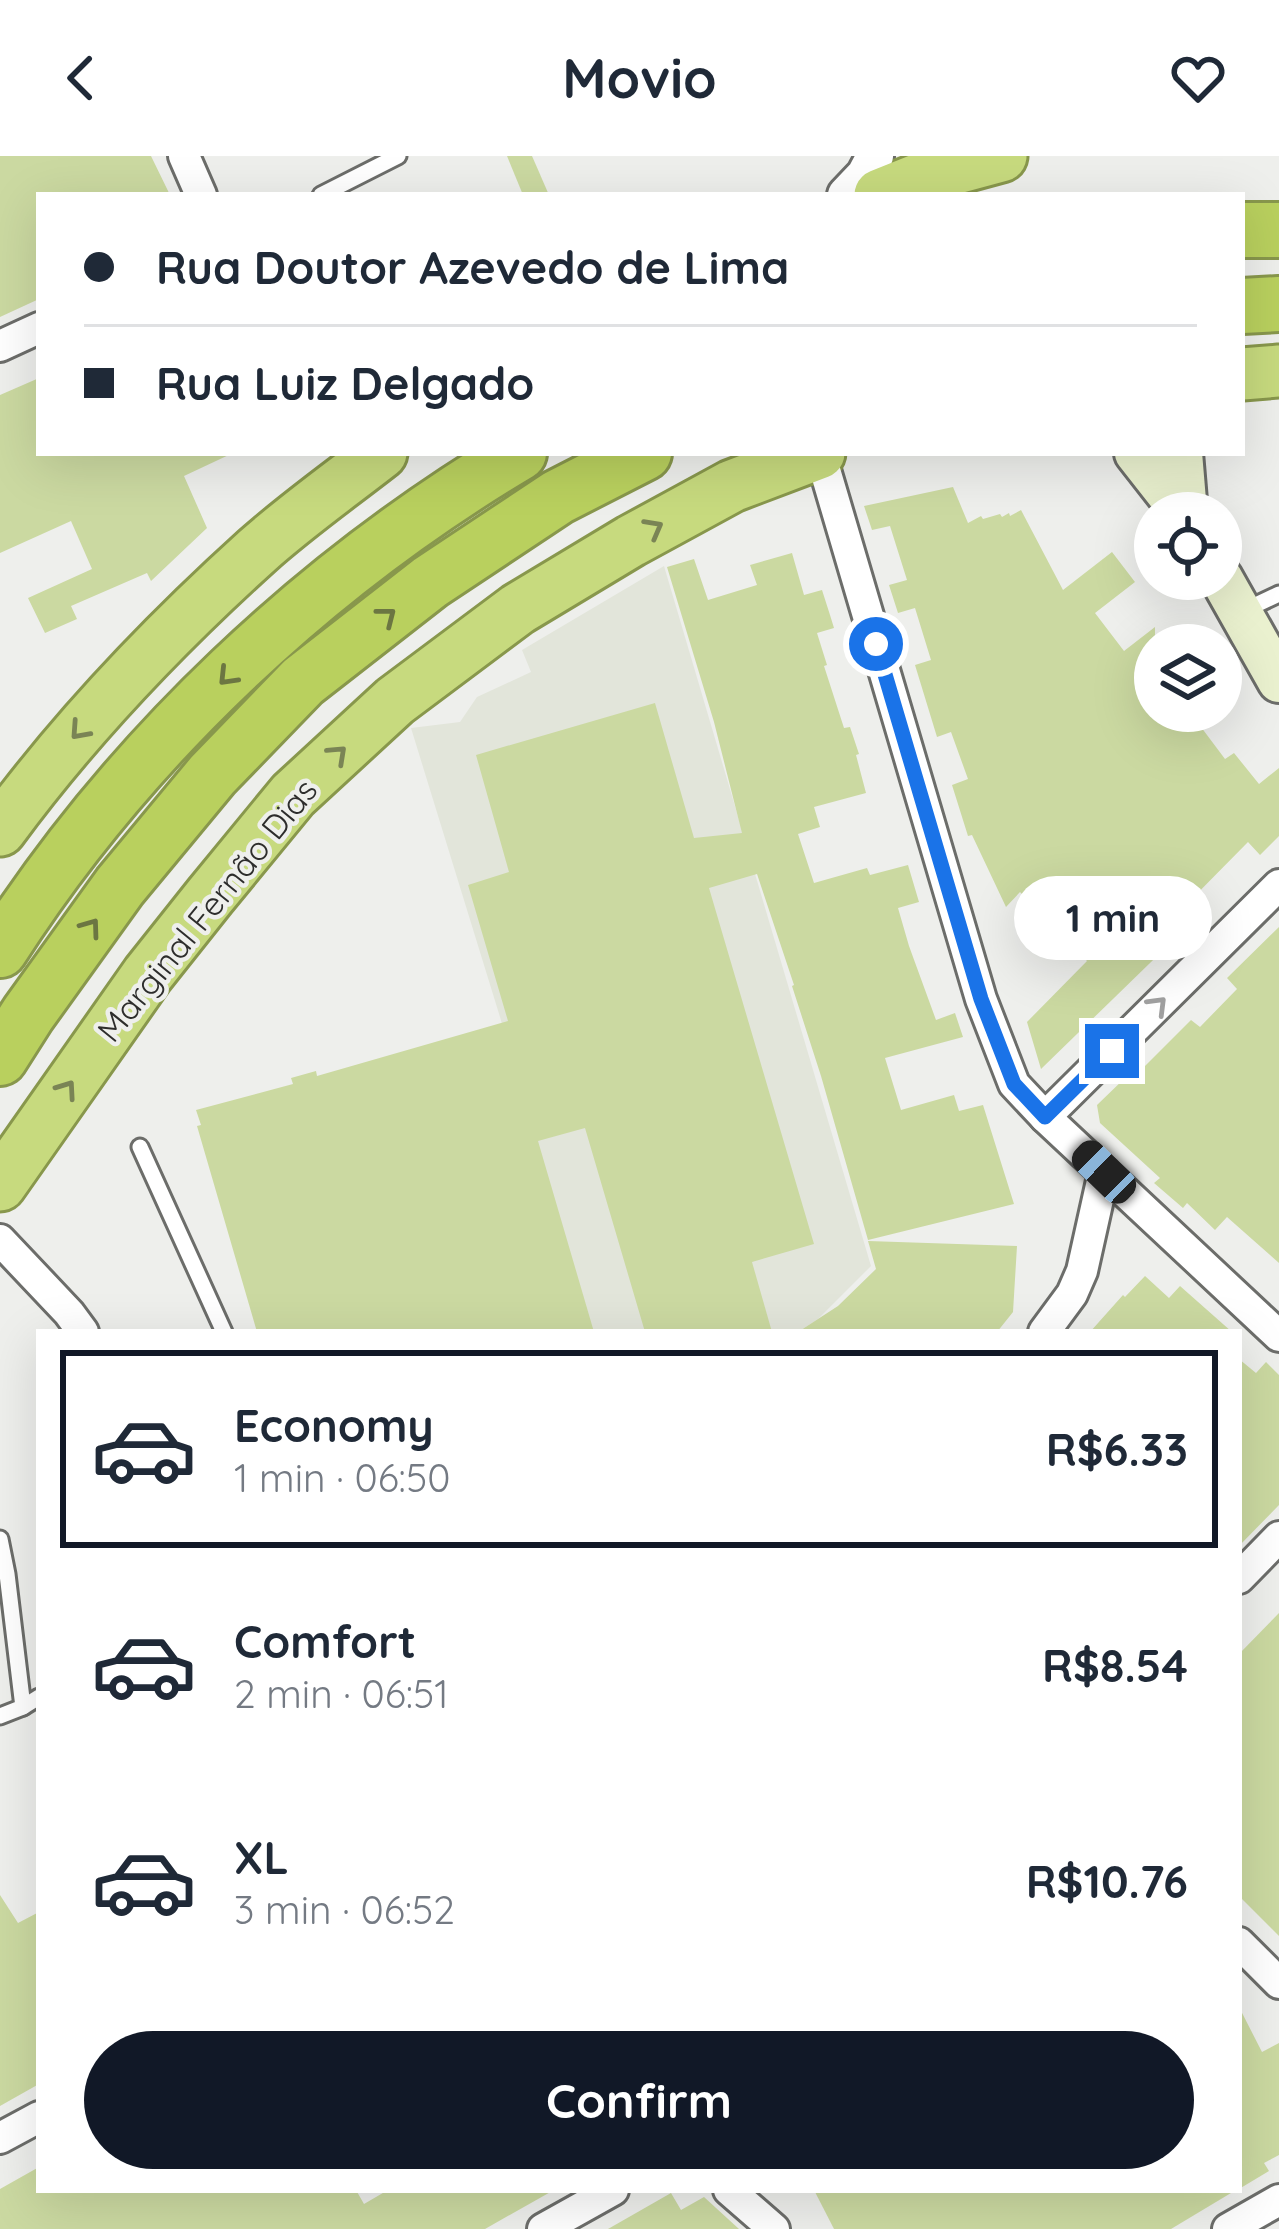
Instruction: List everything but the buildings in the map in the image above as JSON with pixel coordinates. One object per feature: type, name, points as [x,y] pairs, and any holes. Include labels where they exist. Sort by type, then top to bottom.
[{"type":"highway","points":[[887,192],[989,156],[1001,156]]},
{"type":"highway","points":[[1245,230],[1279,230]]},
{"type":"highway","points":[[1245,306],[1279,304]]},
{"type":"highway","points":[[1245,374],[1279,372]]},
{"type":"highway","points":[[0,830],[39,776],[153,649],[261,548],[377,456]]},
{"type":"highway","points":[[0,950],[85,833],[162,743],[251,652],[350,568],[468,483],[514,456]]},
{"type":"highway","points":[[0,1058],[121,886],[212,775],[303,682],[430,582],[558,497],[638,456]]},
{"type":"highway","name":"Marginal Fernão Dias","points":[[0,1185],[148,974],[210,896],[293,795],[395,700],[518,608],[631,541],[732,486],[811,456]]},
{"type":"main road","points":[[1245,384],[1279,372]]},
{"type":"main road","points":[[1138,456],[1168,492]]},
{"type":"main road","points":[[1181,456],[1184,492]]},
{"type":"main road","points":[[1234,600],[1279,680]]},
{"type":"street","points":[[184,156],[200,192]]},
{"type":"street","points":[[849,192],[875,156]]},
{"type":"street","points":[[0,346],[36,329]]},
{"type":"street","points":[[820,456],[981,999],[1014,1084],[1279,1336]]},
{"type":"street","points":[[1045,1117],[1279,885]]},
{"type":"street","points":[[1046,1329],[1082,1271],[1104,1172]]},
{"type":"street","points":[[0,1240],[81,1329]]},
{"type":"street","points":[[1242,1575],[1279,1537]]},
{"type":"street","points":[[1242,1946],[1279,1984]]},
{"type":"street","points":[[0,2138],[36,2119]]},
{"type":"street","points":[[544,2229],[608,2193]]},
{"type":"street","points":[[732,2193],[774,2229]]},
{"type":"street","points":[[1228,2229],[1279,2200]]},
{"type":"lane","points":[[326,192],[398,156]]},
{"type":"lane","points":[[1242,595],[1279,594]]},
{"type":"lane","points":[[140,1147],[223,1329]]},
{"type":"lane","points":[[0,1539],[23,1707]]},
{"type":"lane","points":[[0,1716],[36,1699]]},
{"type":"shaded area","points":[[664,566],[871,1266],[803,1329],[589,1329],[411,728],[460,722],[477,697],[531,672],[522,650]]},
{"type":"route","points":[[876,644],[981,999],[1014,1084],[1045,1117],[1112,1051]]}]
